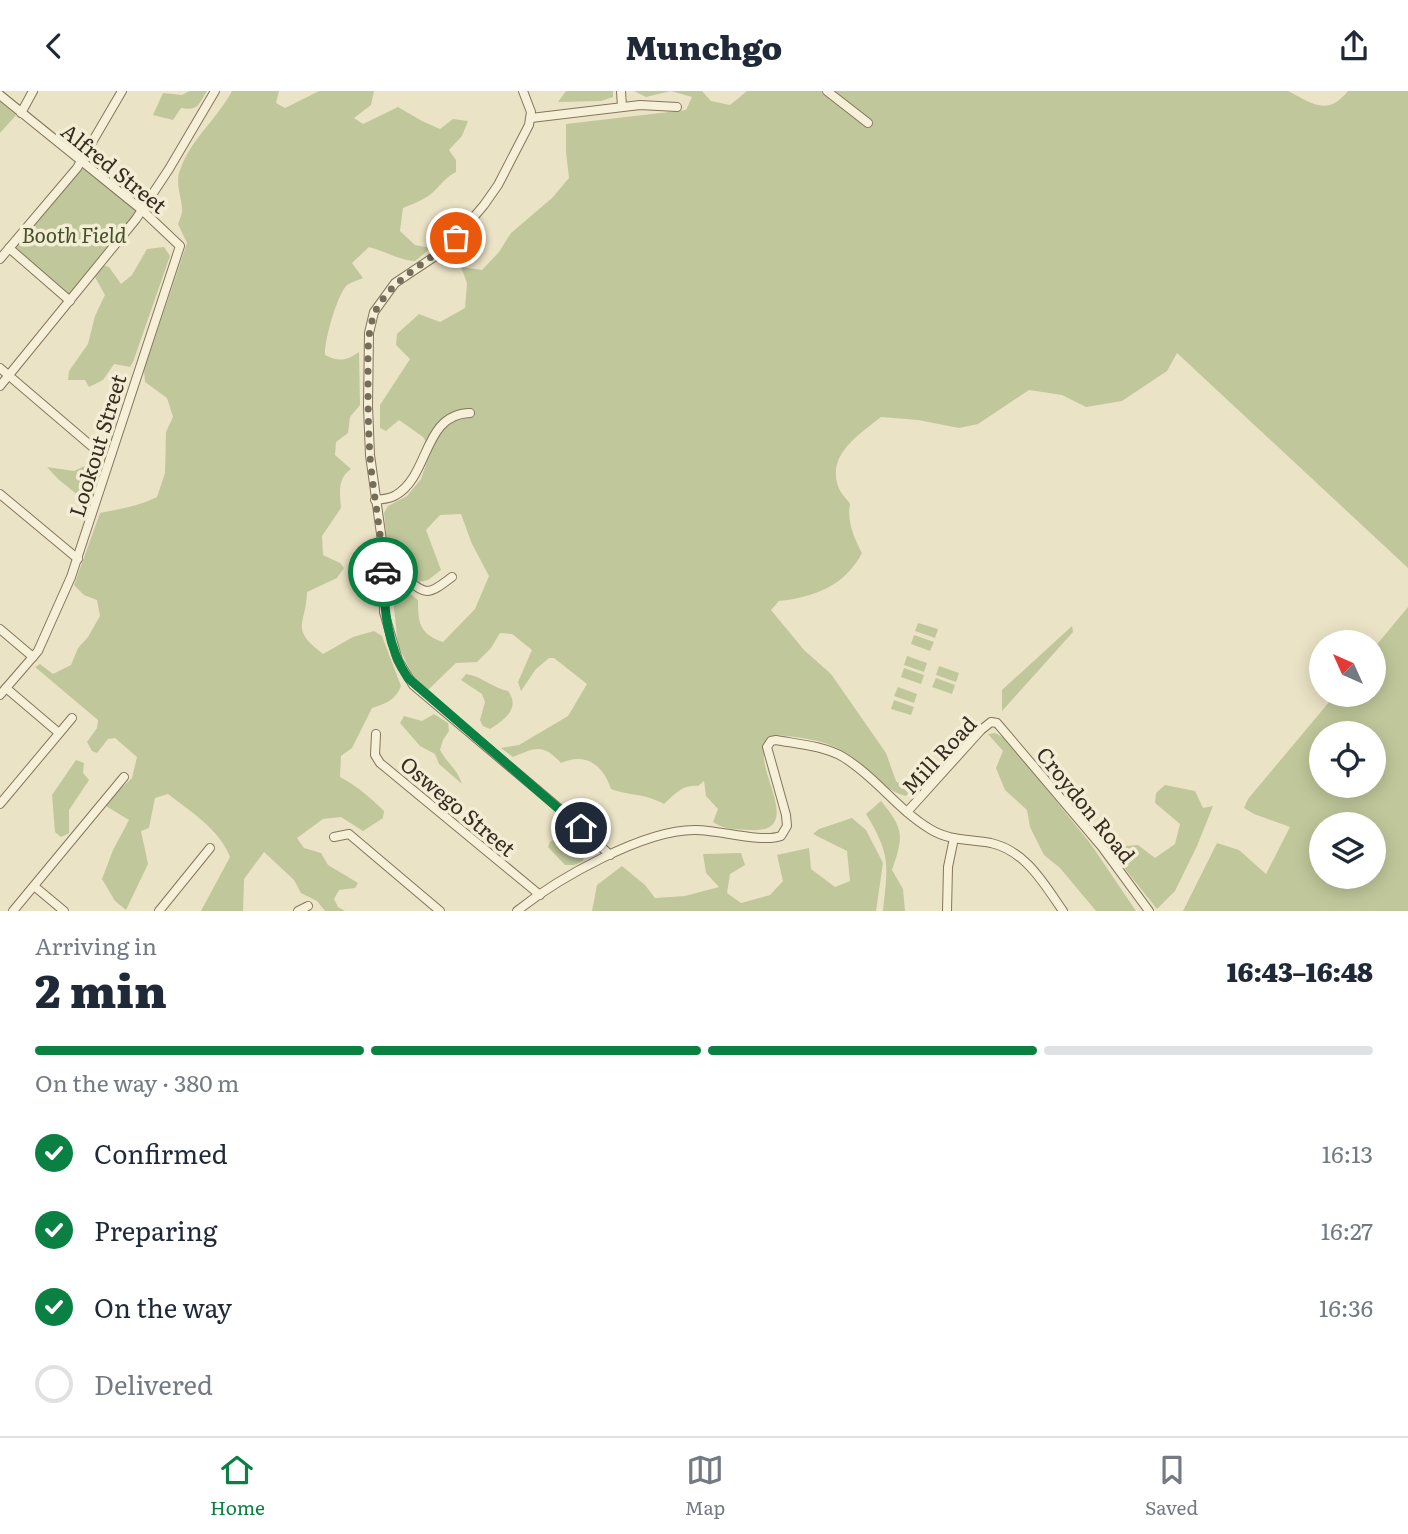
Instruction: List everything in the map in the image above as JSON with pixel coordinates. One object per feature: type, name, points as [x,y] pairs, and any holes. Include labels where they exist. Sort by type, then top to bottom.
[{"type":"street","points":[[21,113],[33,91]]},
{"type":"street","points":[[0,259],[81,161],[122,91]]},
{"type":"street","points":[[0,386],[142,210],[215,91]]},
{"type":"street","points":[[523,91],[531,118],[519,148],[484,205],[456,238],[437,255],[395,283],[374,312],[368,345],[368,406],[375,500],[383,554],[383,600],[390,636],[402,671],[419,689],[567,815],[610,856]]},
{"type":"street","points":[[621,91],[622,107]]},
{"type":"street","points":[[827,91],[868,123]]},
{"type":"street","name":"Alfred Street","points":[[0,95],[175,239]]},
{"type":"street","points":[[531,118],[622,107],[677,107]]},
{"type":"street","name":"Lookout Street","points":[[3,691],[33,657],[54,618],[78,559],[135,379],[179,252],[180,246],[175,239]]},
{"type":"street","points":[[9,248],[70,301]]},
{"type":"street","points":[[0,368],[96,450]]},
{"type":"street","points":[[375,500],[392,497],[404,489],[446,419],[458,413],[470,413]]},
{"type":"street","points":[[0,494],[78,559]]},
{"type":"street","points":[[383,554],[419,589],[435,589],[452,577]]},
{"type":"street","points":[[0,629],[33,657]]},
{"type":"street","points":[[3,691],[59,733]]},
{"type":"street","points":[[0,804],[72,717]]},
{"type":"street","name":"Mill Road","points":[[907,812],[981,730],[995,722]]},
{"type":"street","name":"Croydon Road","points":[[995,722],[1007,732],[1101,847],[1149,911]]},
{"type":"street","name":"Oswego Street","points":[[376,734],[375,755],[380,763],[540,895]]},
{"type":"street","points":[[517,911],[610,856],[653,837],[688,830],[769,838],[781,836],[787,826],[786,815],[767,747],[771,741],[776,740],[823,749],[842,756],[934,832],[954,838],[992,843],[1016,853],[1031,867],[1063,911]]},
{"type":"street","points":[[13,911],[124,777]]},
{"type":"street","points":[[334,837],[349,834],[440,911]]},
{"type":"street","points":[[947,911],[948,867],[954,838]]},
{"type":"street","points":[[159,911],[210,848]]},
{"type":"street","points":[[34,886],[64,911]]},
{"type":"street","points":[[298,911],[308,906]]},
{"type":"green space","points":[[189,91],[207,91],[195,108],[181,108],[173,120],[153,115],[163,93],[182,95]]},
{"type":"green space","points":[[232,91],[279,91],[276,103],[285,108],[319,91],[374,91],[371,105],[354,118],[363,124],[398,107],[440,129],[453,119],[468,121],[462,136],[449,150],[456,160],[456,172],[429,195],[403,208],[400,231],[415,245],[431,248],[415,261],[369,247],[352,263],[363,278],[347,285],[343,290],[335,308],[327,340],[325,355],[330,357],[342,359],[359,352],[360,405],[350,417],[348,433],[336,442],[335,455],[351,469],[341,482],[341,508],[322,536],[323,555],[340,563],[344,568],[337,578],[307,592],[303,632],[323,654],[353,637],[374,631],[382,636],[401,686],[393,698],[372,708],[352,748],[341,756],[340,777],[379,806],[384,811],[383,818],[363,831],[341,817],[323,819],[297,838],[304,848],[321,853],[328,865],[358,883],[355,888],[339,890],[334,899],[338,907],[345,911],[325,911],[317,901],[301,893],[294,880],[264,852],[244,879],[243,911],[201,911],[230,857],[212,830],[168,794],[155,798],[149,828],[141,831],[148,864],[126,910],[115,901],[102,879],[129,820],[106,806],[132,778],[137,757],[115,738],[108,739],[97,753],[92,751],[87,742],[97,728],[98,720],[35,667],[40,664],[53,674],[71,665],[78,648],[100,616],[97,600],[84,595],[74,585],[100,513],[157,497],[165,473],[166,432],[173,417],[167,398],[145,382],[144,370],[187,243],[178,224],[182,210],[179,175],[197,139]]},
{"type":"green space","points":[[566,91],[613,91],[613,97],[601,101],[558,102]]},
{"type":"green space","points":[[634,91],[671,91],[646,97]]},
{"type":"green space","points":[[671,91],[702,91],[711,101],[730,105],[747,91],[1288,91],[1312,103],[1326,106],[1333,104],[1348,91],[1408,91],[1408,568],[1177,353],[1167,371],[1122,401],[1086,407],[1062,395],[1029,390],[978,424],[959,428],[918,420],[881,417],[855,438],[841,455],[837,464],[838,486],[850,504],[852,530],[862,553],[847,574],[837,582],[816,593],[779,601],[771,610],[804,650],[831,674],[886,753],[896,781],[909,792],[906,796],[878,781],[854,759],[835,747],[814,740],[777,735],[769,738],[764,756],[776,805],[773,824],[765,829],[735,829],[713,822],[718,809],[706,796],[704,781],[698,786],[680,791],[664,804],[611,789],[598,767],[586,760],[561,763],[549,752],[538,749],[513,757],[501,748],[519,745],[568,716],[587,684],[554,658],[549,658],[536,669],[521,691],[518,682],[532,650],[512,634],[500,633],[491,648],[477,662],[456,663],[428,690],[414,679],[398,645],[390,571],[400,586],[418,600],[420,621],[425,631],[443,642],[475,609],[489,576],[472,544],[461,514],[440,515],[426,530],[441,570],[428,580],[418,582],[388,554],[384,513],[388,506],[407,496],[421,479],[431,450],[423,437],[399,420],[386,431],[380,428],[380,405],[410,359],[396,345],[397,334],[419,314],[440,322],[465,308],[467,283],[461,267],[482,270],[499,252],[511,233],[552,198],[569,178],[566,124],[686,110],[692,97]]},
{"type":"green space","points":[[0,98],[18,113],[0,133]]},
{"type":"green space","name":"Booth Field","points":[[82,165],[139,211],[70,298],[12,248]]},
{"type":"green space","points":[[164,247],[170,256],[130,367],[114,364],[103,380],[89,387],[85,380],[68,380],[69,371],[88,344],[95,316],[105,295],[95,277],[102,265],[109,267],[121,284],[132,275],[147,249]]},
{"type":"green space","points":[[93,462],[101,471],[89,504],[47,467],[74,471]]},
{"type":"green space","points":[[1408,607],[1408,911],[1183,911],[1217,843],[1239,850],[1266,874],[1290,827],[1244,808],[1248,799],[1309,726],[1309,798],[1386,798],[1386,721],[1313,721],[1325,707],[1386,707],[1386,634]]},
{"type":"green space","points":[[918,623],[938,629],[935,638],[915,631]]},
{"type":"green space","points":[[1072,626],[1073,632],[1002,711],[1002,690]]},
{"type":"green space","points":[[914,635],[934,642],[930,651],[911,644]]},
{"type":"green space","points":[[907,656],[927,663],[924,672],[904,665]]},
{"type":"green space","points":[[939,666],[959,673],[956,682],[936,675]]},
{"type":"green space","points":[[904,668],[924,675],[921,684],[901,677]]},
{"type":"green space","points":[[466,674],[508,691],[512,697],[509,713],[490,729],[483,726],[480,720],[485,702],[482,694],[461,680]]},
{"type":"green space","points":[[936,678],[955,685],[952,694],[932,687]]},
{"type":"green space","points":[[898,687],[917,694],[914,703],[894,696]]},
{"type":"green space","points":[[894,700],[914,707],[911,715],[891,709]]},
{"type":"green space","points":[[434,714],[448,723],[449,731],[440,750],[462,784],[439,764],[435,754],[420,746],[400,723],[404,716],[422,721]]},
{"type":"green space","points":[[995,733],[1006,739],[1090,843],[1136,911],[1096,911],[1060,868],[1044,855],[1030,827],[1027,810],[1005,790],[996,768],[1003,751],[988,734]]},
{"type":"green space","points":[[76,760],[84,763],[83,773],[89,780],[69,810],[69,833],[61,837],[55,832],[52,795]]},
{"type":"green space","points":[[1165,785],[1195,791],[1203,808],[1213,806],[1175,891],[1157,909],[1121,864],[1126,846],[1138,845],[1155,858],[1175,844],[1180,824],[1155,803],[1156,793]]},
{"type":"green space","points":[[881,801],[900,833],[899,849],[892,870],[903,889],[905,911],[883,911],[886,861],[880,840],[866,814]]},
{"type":"green space","points":[[852,818],[866,830],[883,863],[876,911],[592,911],[597,885],[622,866],[645,885],[655,898],[685,896],[719,887],[706,873],[703,854],[741,853],[745,865],[730,874],[727,893],[741,903],[770,895],[783,881],[777,855],[809,848],[811,869],[835,887],[850,881],[847,851],[813,834],[819,829]]},
{"type":"green space","points":[[566,831],[578,833],[585,843],[582,850],[583,861],[574,865],[565,865],[548,847],[550,842]]},
{"type":"way so far","points":[[383,572],[383,548],[370,455],[369,333],[374,312],[395,283],[437,255],[456,238]]},
{"type":"route","points":[[383,572],[384,612],[402,671],[413,685],[581,828]]}]
